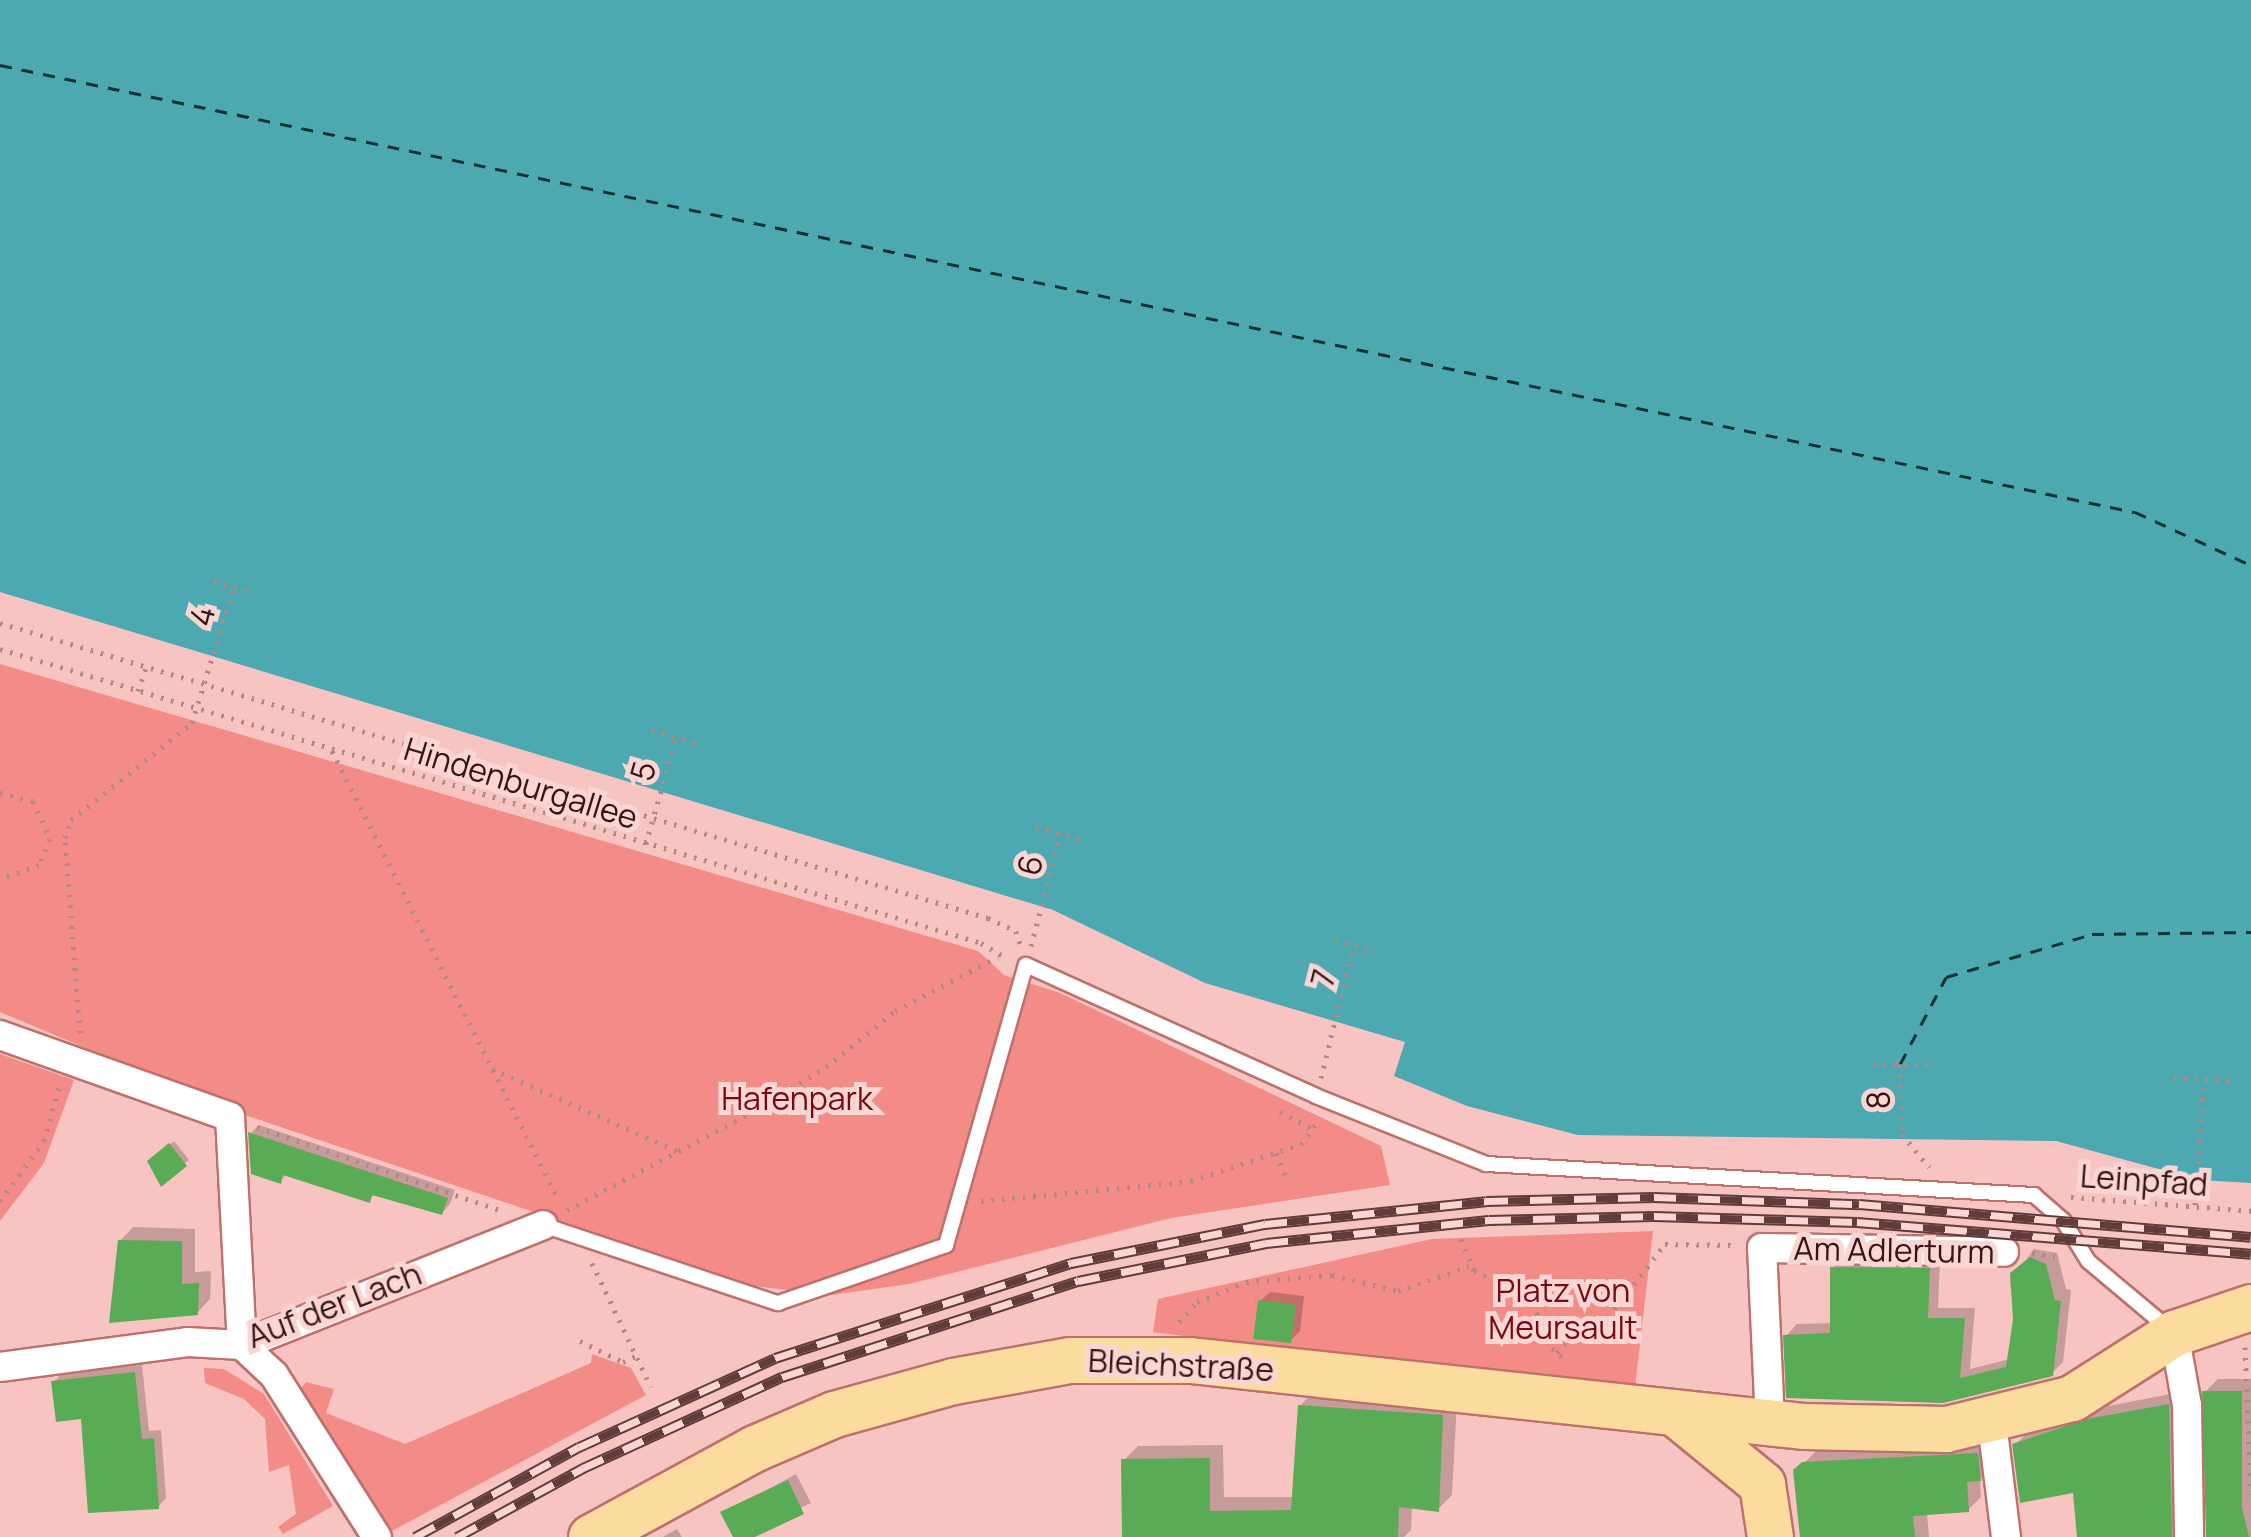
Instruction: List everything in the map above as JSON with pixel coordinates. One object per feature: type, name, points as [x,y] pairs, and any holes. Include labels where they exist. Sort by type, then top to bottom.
[{"type":"main road","name":"Bleichstraße","points":[[591,1537],[755,1448],[834,1414],[1033,1366],[1147,1357],[1787,1425],[1946,1429],[1992,1422],[2072,1398],[2174,1333],[2247,1308]]},
{"type":"main road","points":[[1674,1412],[1762,1484]]},
{"type":"main road","points":[[1770,1537],[1762,1484],[1787,1425]]},
{"type":"street","points":[[0,1036],[230,1117],[242,1345],[274,1375],[376,1537]]},
{"type":"street","name":"Auf der Lach","points":[[0,1367],[187,1342],[242,1345],[554,1218]]},
{"type":"street","name":"Am Adlerturm","points":[[1787,1425],[1762,1248],[2004,1252]]},
{"type":"street","points":[[2174,1333],[2187,1405],[2190,1537]]},
{"type":"street","points":[[1992,1422],[2006,1537]]},
{"type":"lane","points":[[554,1218],[579,1236],[778,1303],[946,1245],[1026,965],[1316,1096],[1486,1164],[2034,1194],[2062,1220],[2088,1261],[2174,1333]]},
{"type":"path","points":[[214,582],[253,592]]},
{"type":"path","name":"4","points":[[198,711],[234,587]]},
{"type":"path","points":[[0,623],[988,918],[1016,932],[1026,965]]},
{"type":"path","name":"Hindenburgallee","points":[[0,649],[981,943],[998,957],[1026,965]]},
{"type":"path","points":[[138,691],[147,665]]},
{"type":"path","points":[[2,1197],[44,1141],[80,1034],[64,838],[71,820],[198,711]]},
{"type":"path","points":[[652,730],[695,744]]},
{"type":"path","name":"5","points":[[646,844],[676,738]]},
{"type":"path","points":[[331,749],[490,1068],[554,1218]]},
{"type":"path","points":[[0,793],[33,802],[50,839],[38,866],[0,879]]},
{"type":"path","points":[[1036,827],[1086,840]]},
{"type":"path","name":"6","points":[[1026,965],[1060,833]]},
{"type":"path","points":[[50,839],[64,838]]},
{"type":"path","points":[[1335,940],[1376,952]]},
{"type":"path","name":"7","points":[[1316,1096],[1354,945]]},
{"type":"path","points":[[554,1218],[680,1153],[826,1067],[904,1005],[998,957]]},
{"type":"path","points":[[1873,1064],[1932,1065]]},
{"type":"path","name":"8","points":[[1900,1064],[1902,1134]]},
{"type":"path","points":[[490,1068],[680,1153]]},
{"type":"path","points":[[2174,1077],[2231,1081]]},
{"type":"path","points":[[2196,1205],[2204,1079]]},
{"type":"path","points":[[958,1204],[1191,1181],[1276,1153],[1316,1127],[1280,1112]]},
{"type":"path","points":[[230,1117],[554,1218],[579,1236],[651,1387]]},
{"type":"path","points":[[1276,1153],[1286,1176]]},
{"type":"path","name":"Leinpfad","points":[[2034,1194],[2251,1211]]},
{"type":"path","points":[[1461,1239],[1468,1266]]},
{"type":"path","points":[[1147,1357],[1198,1302],[1246,1282],[1332,1275],[1398,1291],[1468,1266],[1528,1293],[1558,1353],[1567,1342],[1602,1326],[1665,1244],[1762,1248]]},
{"type":"path","name":"Am Adlerturm","points":[[2004,1252],[2088,1261]]},
{"type":"path","points":[[2247,1308],[2251,1494]]},
{"type":"path","points":[[580,1341],[623,1362],[638,1355]]},
{"type":"green space","name":"Hafenpark","points":[[0,664],[978,951],[1004,975],[1060,993],[1381,1146],[1390,1185],[1171,1218],[909,1284],[831,1295],[754,1286],[245,1115],[0,1012]]},
{"type":"green space","points":[[0,1054],[74,1080],[44,1163],[0,1221]]},
{"type":"green space","name":"Platz von Meursault","points":[[1653,1231],[1634,1396],[1153,1332],[1158,1299],[1432,1239]]},
{"type":"green space","points":[[592,1354],[631,1368],[646,1395],[392,1531],[301,1388],[306,1382],[334,1389],[326,1413],[405,1444],[591,1363]]},
{"type":"green space","points":[[204,1368],[224,1369],[264,1394],[333,1506],[283,1534],[278,1527],[296,1514],[289,1465],[269,1472],[265,1419],[244,1399],[205,1383]]},
{"type":"water","points":[[0,0],[2251,0],[2251,1183],[2199,1180],[2056,1141],[1578,1135],[1467,1106],[1394,1076],[1405,1042],[1205,983],[1053,910],[0,592]]},
{"type":"building","points":[[248,1132],[448,1198],[442,1215],[372,1195],[370,1203],[283,1175],[281,1184],[251,1174]]},
{"type":"building","points":[[169,1143],[187,1166],[161,1187],[147,1161]]},
{"type":"building","points":[[118,1240],[182,1241],[182,1284],[199,1283],[198,1315],[109,1323]]},
{"type":"building","points":[[2030,1257],[2046,1264],[2055,1300],[2061,1301],[2053,1376],[1943,1403],[1786,1398],[1783,1335],[1830,1333],[1830,1267],[1930,1268],[1928,1318],[1965,1318],[1960,1378],[2006,1367],[2013,1319],[2010,1273]]},
{"type":"building","points":[[1258,1300],[1296,1305],[1291,1343],[1253,1339]]},
{"type":"building","points":[[135,1372],[142,1439],[154,1438],[159,1509],[88,1513],[81,1419],[56,1422],[51,1381]]},
{"type":"building","points":[[2202,1391],[2242,1391],[2242,1508],[2249,1537],[2206,1537]]},
{"type":"building","points":[[2169,1404],[2172,1537],[2077,1537],[2073,1493],[2020,1503],[2012,1444],[2087,1419]]},
{"type":"building","points":[[1298,1405],[1443,1415],[1439,1512],[1399,1507],[1398,1537],[1122,1537],[1121,1459],[1210,1458],[1210,1511],[1291,1510]]},
{"type":"building","points":[[1978,1453],[1981,1481],[1967,1482],[1969,1512],[1913,1516],[1915,1537],[1800,1537],[1793,1470],[1802,1462]]},
{"type":"building","points":[[788,1480],[804,1514],[755,1537],[733,1537],[720,1512]]},
{"type":"ferry route","points":[[0,65],[2135,512],[2251,565]]},
{"type":"ferry route","points":[[1900,1064],[1946,977],[2092,934],[2251,932]]},
{"type":"railway","points":[[415,1537],[579,1447],[775,1358],[1071,1263],[1265,1224],[1486,1201],[1654,1197],[1859,1204],[2251,1237]]},
{"type":"railway","points":[[457,1537],[583,1468],[782,1377],[1078,1281],[1266,1243],[1489,1220],[1654,1216],[1857,1222],[2251,1254]]}]
